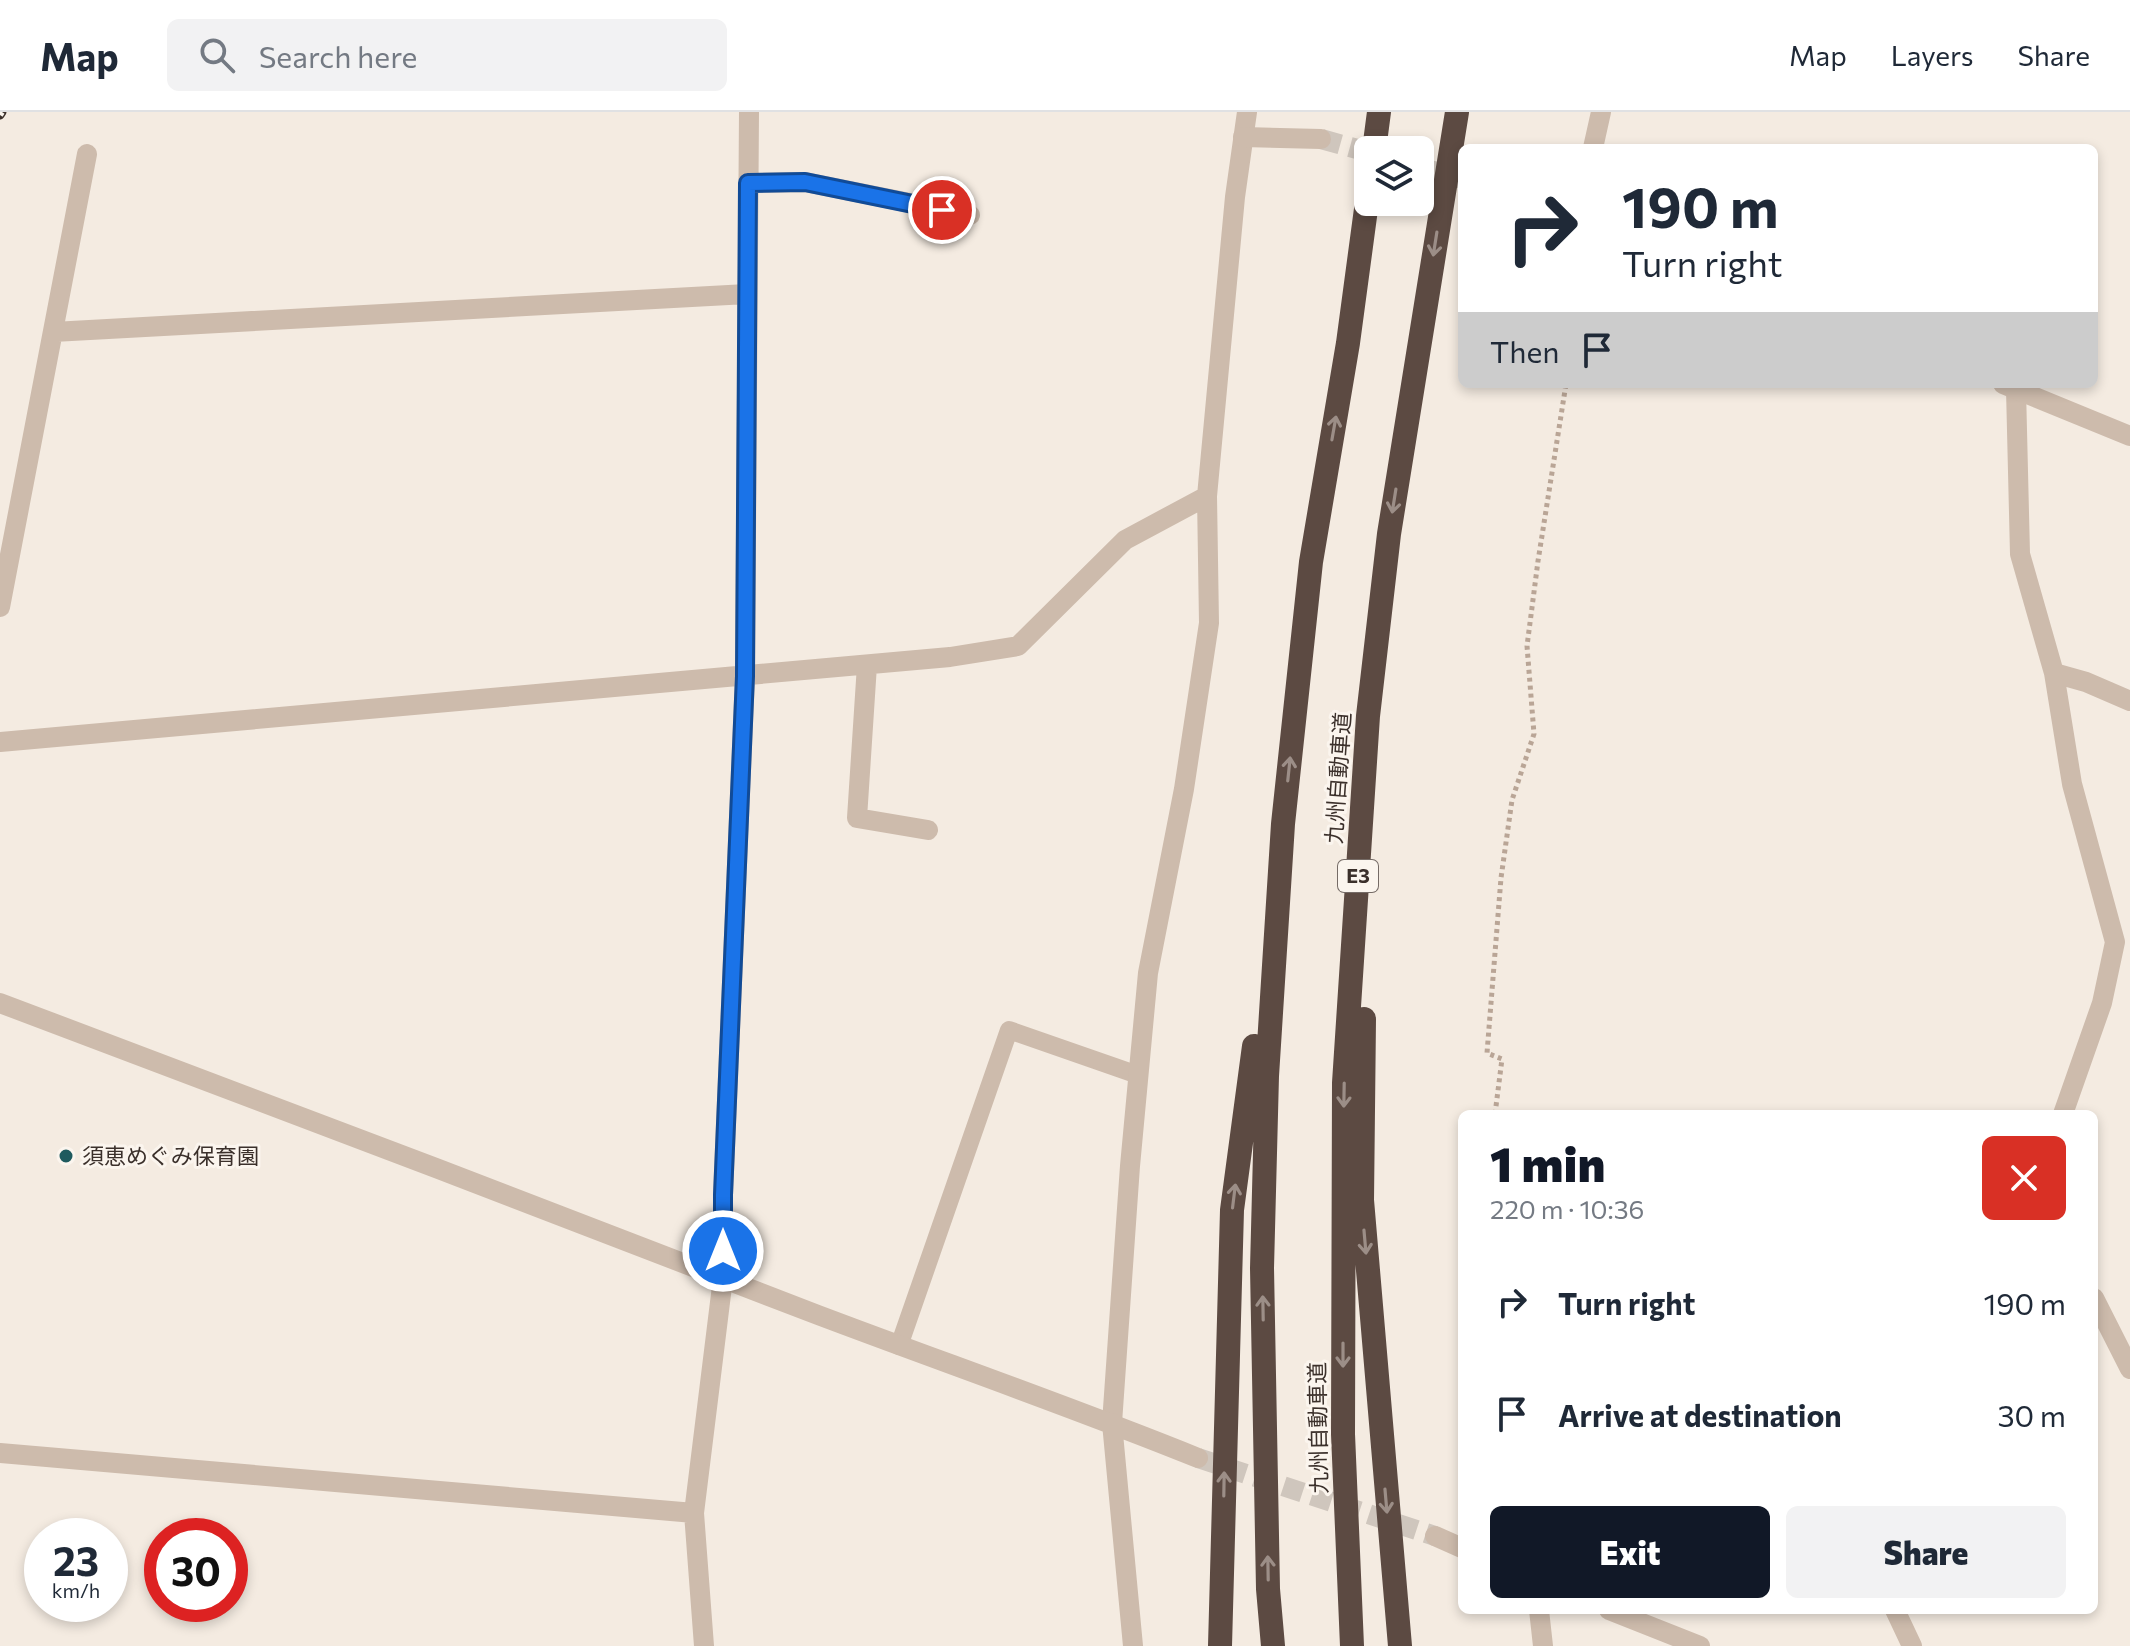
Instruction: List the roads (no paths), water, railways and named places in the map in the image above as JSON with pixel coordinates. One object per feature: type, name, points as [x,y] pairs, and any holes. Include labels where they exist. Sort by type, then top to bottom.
[{"type":"highway","points":[[1376,136],[1379,112]]},
{"type":"highway","name":"九州自動車道","points":[[1352,1646],[1343,1434],[1344,1083],[1368,716],[1389,534],[1457,112]]},
{"type":"highway","points":[[1220,1646],[1232,1210],[1283,824],[1311,562],[1348,343],[1365,216]]},
{"type":"highway","points":[[1368,716],[1362,1200],[1400,1646]]},
{"type":"highway","points":[[1273,1646],[1268,1589],[1262,1268],[1267,1076],[1283,824]]},
{"type":"street","points":[[704,1646],[694,1513],[723,1278],[723,1195],[745,676],[749,112]]},
{"type":"street","points":[[1133,1646],[1112,1423],[1148,973],[1184,789],[1209,623],[1207,496],[1235,197],[1247,112]]},
{"type":"street","points":[[1594,144],[1601,112]]},
{"type":"street","points":[[1243,137],[1321,139]]},
{"type":"street","points":[[0,607],[87,154]]},
{"type":"street","points":[[748,183],[805,182],[970,215]]},
{"type":"street","points":[[53,332],[747,294]]},
{"type":"street","points":[[2010,388],[2020,554],[2054,673],[2072,784],[2122,938],[2064,1110]]},
{"type":"street","points":[[2012,388],[2130,436]]},
{"type":"street","points":[[0,742],[867,665],[950,657],[1018,646],[1125,540],[1207,496]]},
{"type":"street","points":[[867,665],[857,818],[928,830]]},
{"type":"street","points":[[2054,673],[2086,682],[2130,701]]},
{"type":"street","points":[[0,1003],[1198,1458]]},
{"type":"street","points":[[2098,1306],[2130,1369]]},
{"type":"street","points":[[0,1453],[694,1513]]},
{"type":"street","points":[[1435,1536],[1458,1546]]},
{"type":"street","points":[[1539,1614],[1543,1646]]},
{"type":"street","points":[[1619,1614],[1700,1646]]},
{"type":"street","points":[[1897,1614],[1912,1646]]},
{"type":"lane","points":[[899,1346],[1009,1030],[1138,1075]]},
{"type":"tunnel","points":[[1321,139],[1354,148]]},
{"type":"tunnel","points":[[1434,171],[1458,178]]},
{"type":"tunnel","points":[[1198,1458],[1435,1536]]},
{"type":"place","name":"須恵めぐみ保育園","points":[[66,1156]]}]
